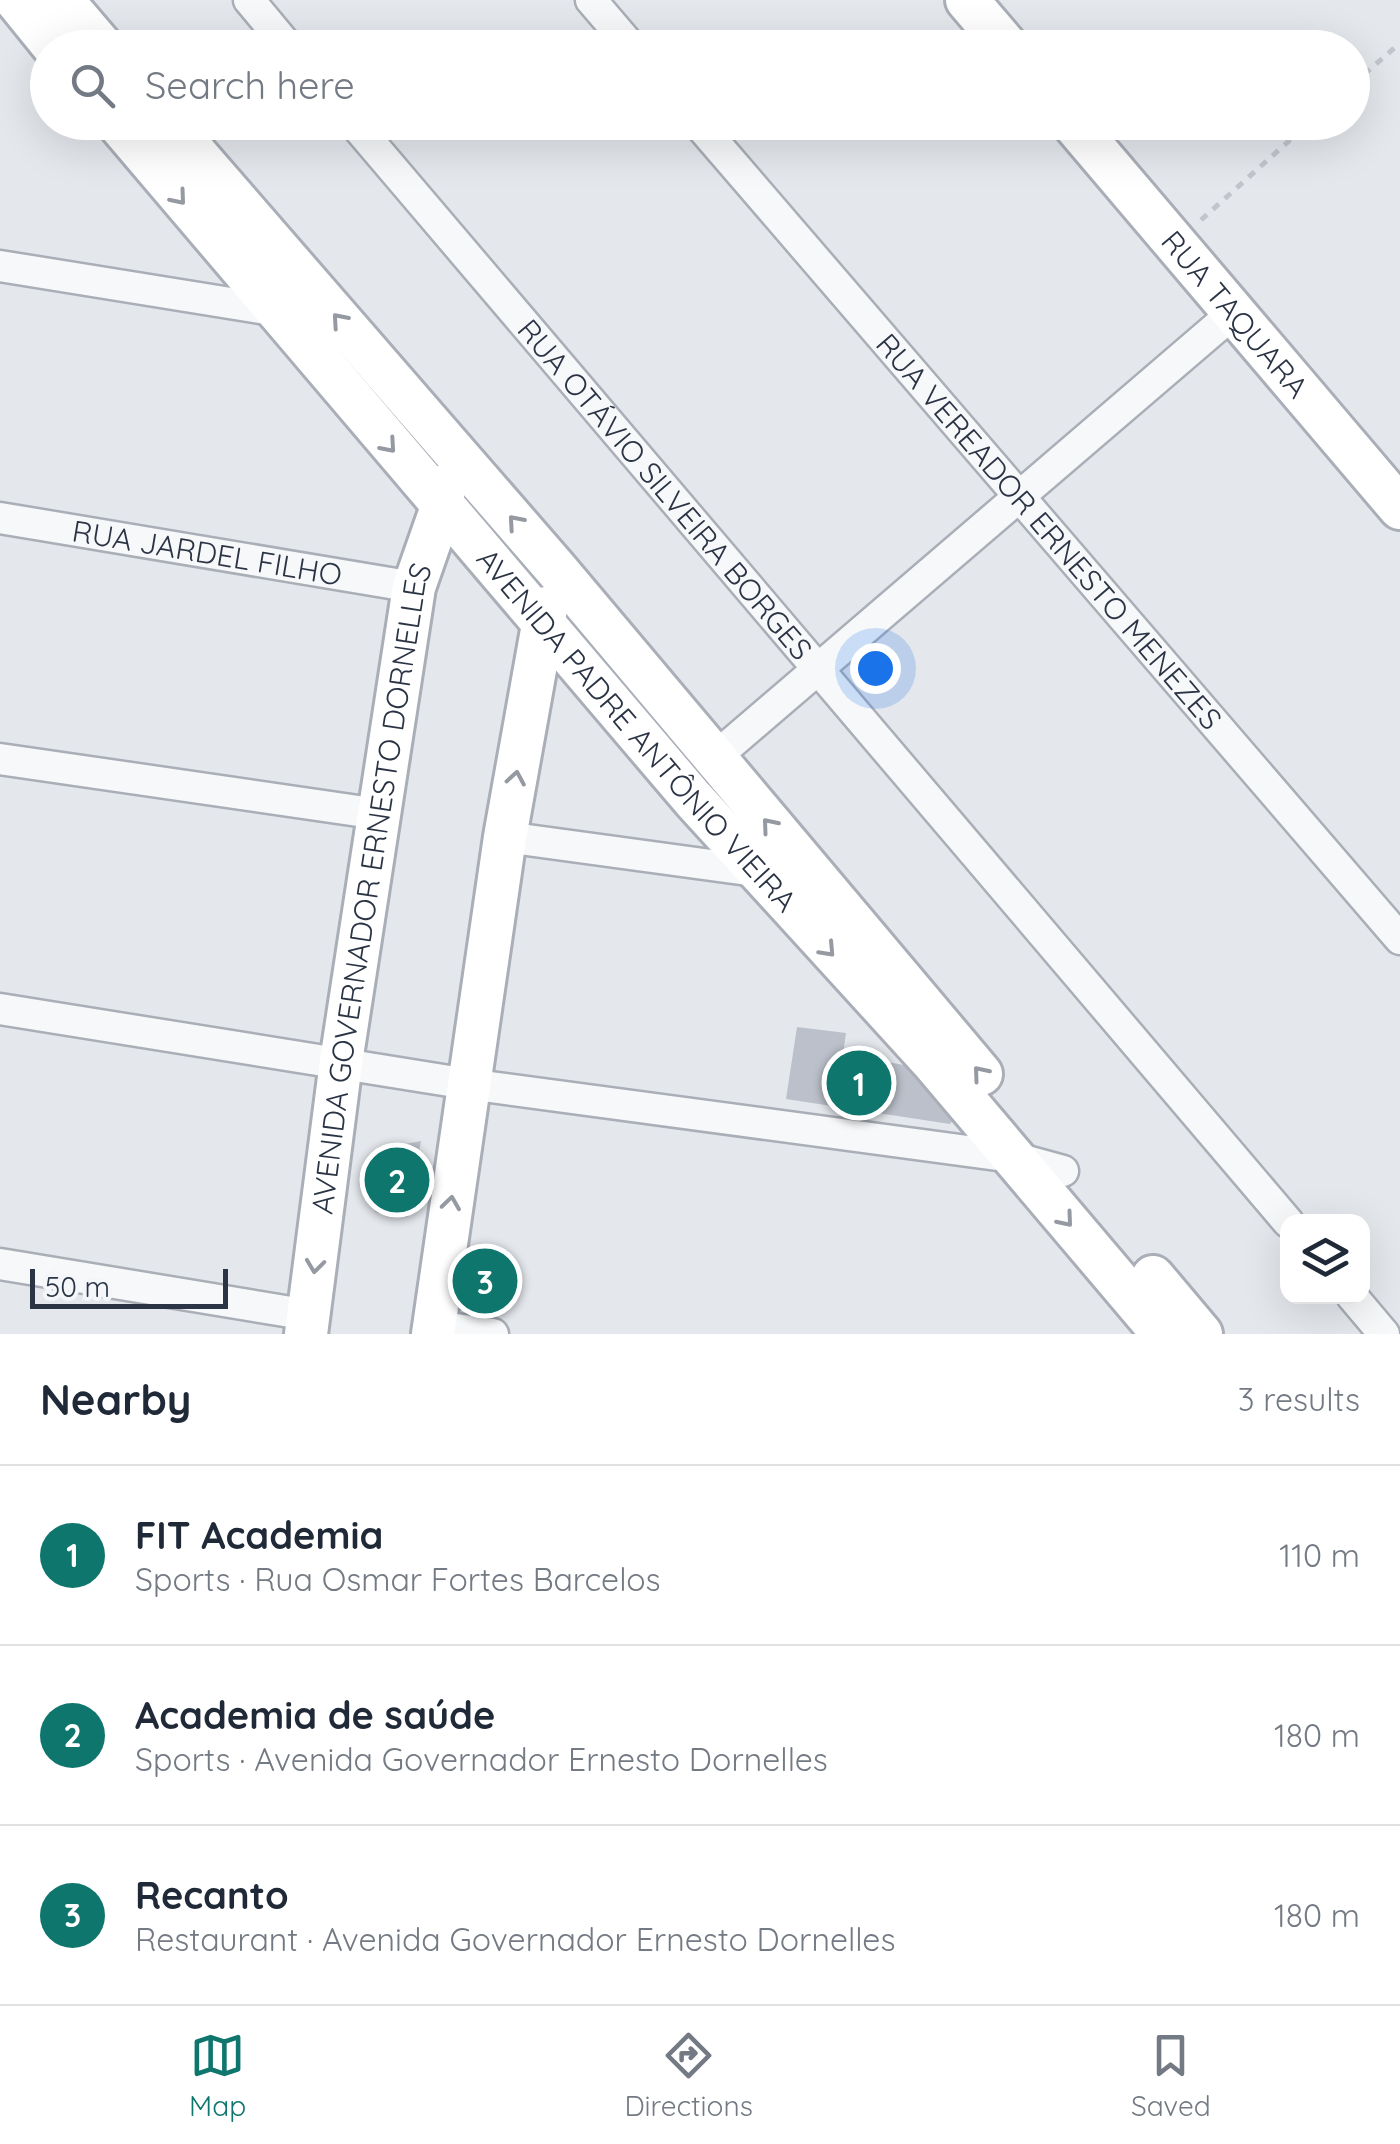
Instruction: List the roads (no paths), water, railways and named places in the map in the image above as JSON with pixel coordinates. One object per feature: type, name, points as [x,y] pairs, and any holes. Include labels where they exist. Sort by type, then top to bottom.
[{"type":"main road","points":[[967,0],[993,30]]},
{"type":"main road","points":[[35,3],[47,30]]},
{"type":"main road","points":[[35,3],[76,30]]},
{"type":"main road","name":"AVENIDA PADRE ANTÔNIO VIEIRA","points":[[132,140],[273,310],[756,871],[931,1060],[1163,1334]]},
{"type":"main road","name":"AVENIDA PADRE ANTÔNIO VIEIRA","points":[[184,140],[556,568],[1201,1334]]},
{"type":"main road","name":"RUA TAQUARA","points":[[1087,140],[1400,508]]},
{"type":"main road","name":"AVENIDA GOVERNADOR ERNESTO DORNELLES","points":[[308,1324],[342,1062],[414,587],[442,507],[448,446]]},
{"type":"main road","points":[[433,1330],[505,837],[556,568]]},
{"type":"street","points":[[249,0],[274,30]]},
{"type":"street","points":[[592,0],[617,30]]},
{"type":"street","name":"RUA OTÁVIO SILVEIRA BORGES","points":[[367,140],[1281,1214]]},
{"type":"street","name":"RUA VEREADOR ERNESTO MENEZES","points":[[713,140],[1400,939]]},
{"type":"street","points":[[0,266],[273,310]]},
{"type":"street","points":[[713,759],[1232,314]]},
{"type":"street","name":"RUA JARDEL FILHO","points":[[0,518],[414,587]]},
{"type":"street","points":[[0,759],[379,814]]},
{"type":"street","points":[[505,837],[756,871]]},
{"type":"street","points":[[0,1009],[468,1084],[1012,1157],[1063,1171]]},
{"type":"street","points":[[0,1264],[308,1324]]},
{"type":"street","points":[[1359,1304],[1384,1334]]},
{"type":"street","points":[[433,1330],[493,1334]]},
{"type":"place","name":"FIT Academia","points":[[859,1083]]},
{"type":"place","name":"Academia de saúde","points":[[397,1180]]},
{"type":"place","name":"Recanto","points":[[485,1281]]}]
